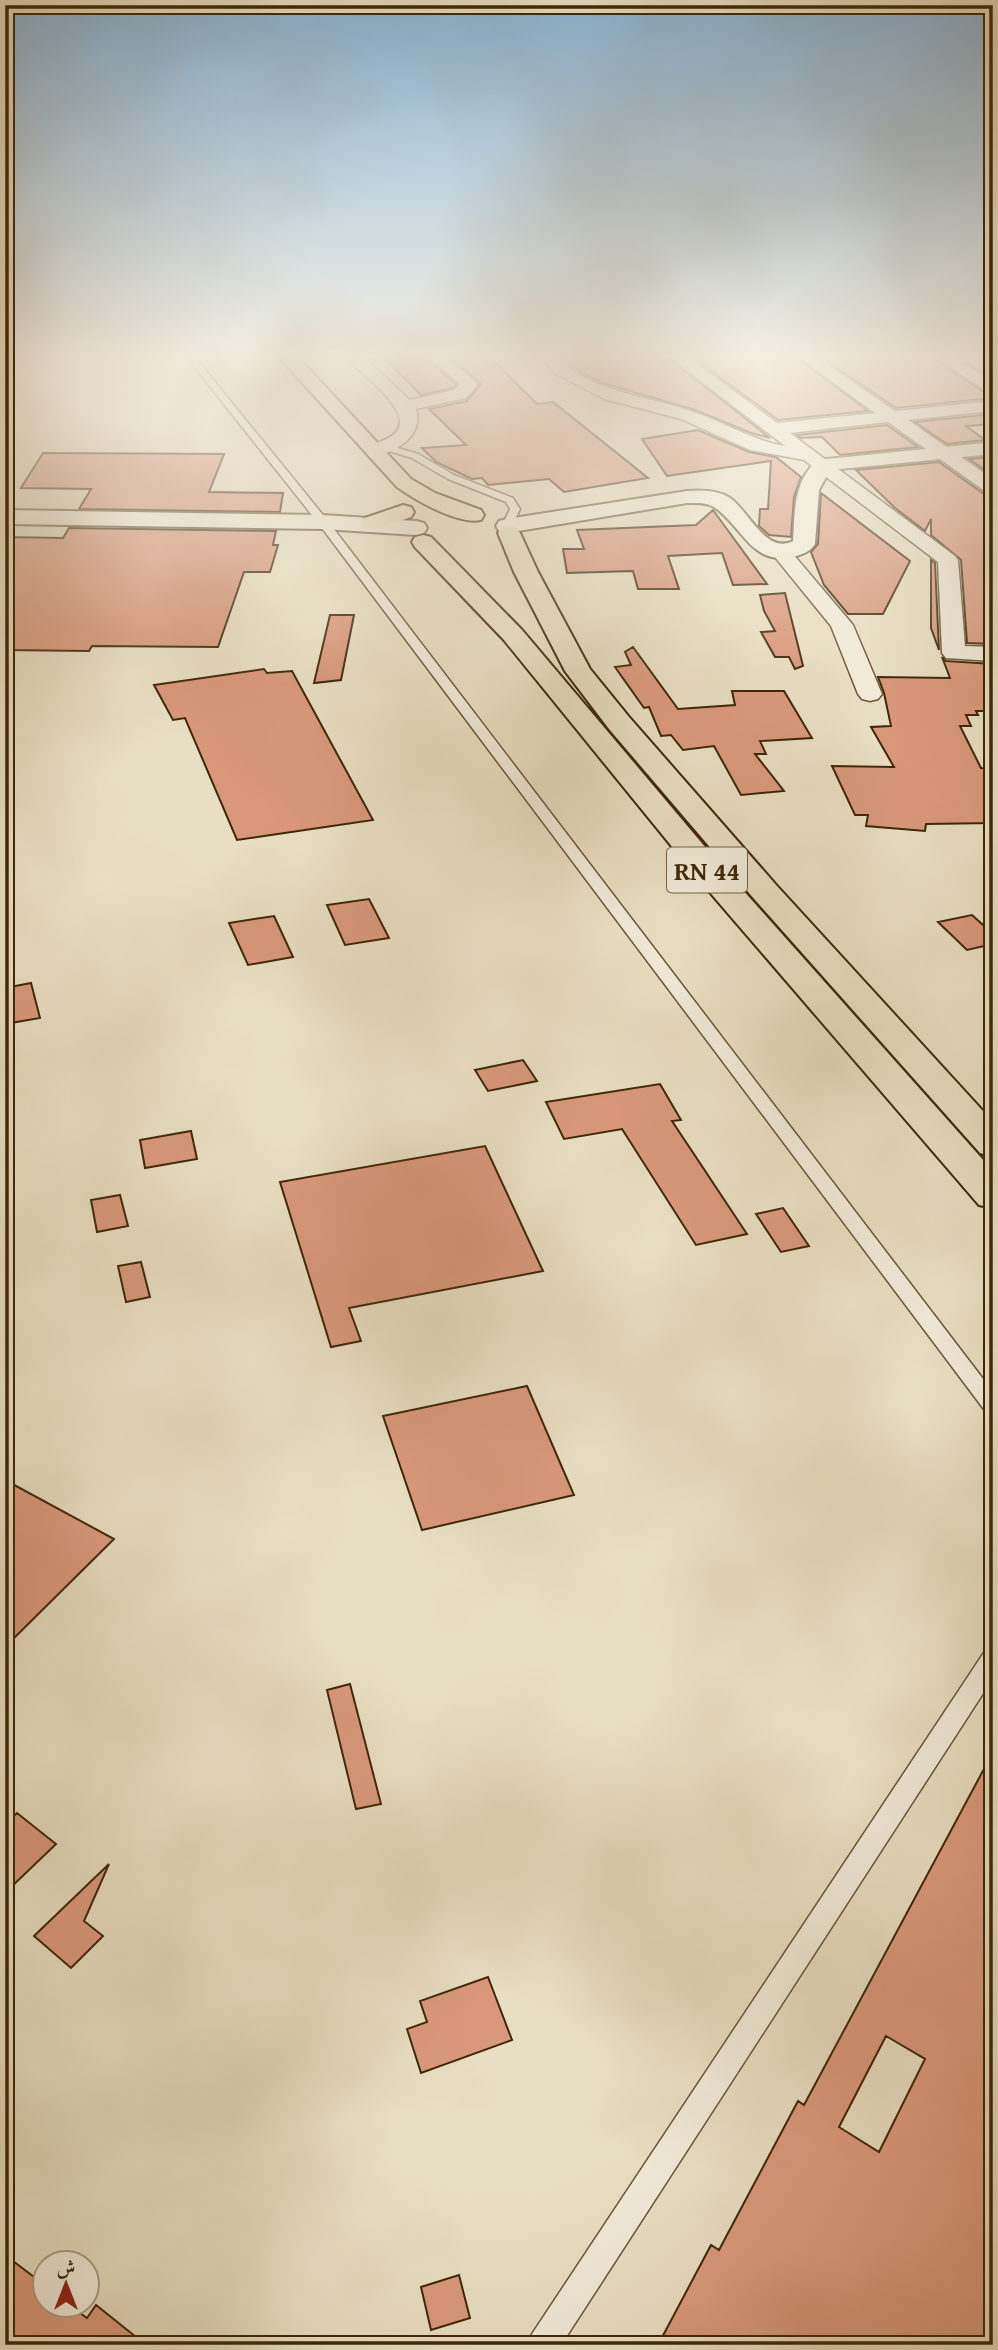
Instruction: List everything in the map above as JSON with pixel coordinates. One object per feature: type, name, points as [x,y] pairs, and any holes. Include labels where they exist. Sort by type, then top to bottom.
[{"type":"highway","name":"RN 44","points":[[363,465],[404,515],[513,635],[706,868],[993,1196]]},
{"type":"highway","name":"RN 44","points":[[393,465],[414,491],[473,515]]},
{"type":"highway","points":[[404,515],[488,517],[502,535]]},
{"type":"highway","points":[[404,515],[455,548]]},
{"type":"highway","name":"RN 44","points":[[502,535],[526,572],[578,671],[619,723],[766,893],[993,1144]]},
{"type":"street","points":[[502,535],[687,497],[704,497],[719,501],[730,509],[758,544],[780,551],[798,548],[804,544],[808,484],[816,465]]},
{"type":"street","points":[[823,465],[948,560],[954,653],[993,654]]},
{"type":"street","points":[[960,465],[993,488]]},
{"type":"street","points":[[5,517],[370,524],[404,515]]},
{"type":"street","points":[[780,551],[842,625],[870,694]]},
{"type":"lane","points":[[277,465],[993,1407]]},
{"type":"lane","points":[[430,465],[451,477],[510,500],[516,505],[502,535]]},
{"type":"lane","points":[[543,2345],[993,1658]]},
{"type":"building","points":[[36,465],[220,465],[209,492],[283,493],[280,512],[79,509],[91,489],[21,488]]},
{"type":"building","points":[[442,465],[631,465],[648,478],[564,492],[549,479],[488,485],[482,478],[472,479]]},
{"type":"building","points":[[659,465],[746,465],[667,476]]},
{"type":"building","points":[[771,465],[786,465],[801,477],[794,497],[791,537],[769,535],[759,526],[760,509],[768,509]]},
{"type":"building","points":[[943,465],[984,494],[993,496],[993,644],[967,643],[961,560],[931,535],[931,519],[925,531],[895,508],[856,470]]},
{"type":"building","points":[[977,465],[993,465],[993,476]]},
{"type":"building","points":[[821,493],[910,561],[883,614],[848,614],[824,585],[811,552],[818,544]]},
{"type":"building","points":[[713,510],[767,584],[733,585],[722,553],[668,556],[679,589],[638,589],[633,571],[567,573],[563,549],[584,549],[577,530],[696,525]]},
{"type":"building","points":[[69,528],[276,531],[273,545],[278,545],[270,572],[244,572],[218,647],[92,646],[89,651],[5,650],[5,537],[63,538]]},
{"type":"building","points":[[931,560],[935,563],[939,650],[931,628]]},
{"type":"building","points":[[785,593],[803,666],[795,669],[789,657],[775,657],[761,632],[775,631],[764,611],[760,595]]},
{"type":"building","points":[[330,615],[354,615],[341,680],[314,683]]},
{"type":"building","points":[[633,647],[678,709],[735,705],[732,691],[784,691],[812,738],[760,741],[766,754],[755,754],[784,791],[741,795],[714,746],[683,750],[671,735],[661,736],[649,707],[644,708],[615,667],[631,665],[625,652]]},
{"type":"building","points":[[942,657],[946,661],[993,664],[993,711],[976,711],[978,715],[966,715],[971,726],[960,726],[981,768],[993,769],[993,823],[926,824],[925,831],[866,826],[868,815],[855,815],[832,766],[894,767],[871,727],[891,726],[878,677],[950,678]]},
{"type":"building","points":[[264,669],[267,673],[292,671],[373,820],[237,840],[185,718],[173,720],[154,685]]},
{"type":"building","points":[[369,899],[389,938],[345,945],[327,905]]},
{"type":"building","points":[[972,915],[993,934],[993,944],[967,950],[938,922]]},
{"type":"building","points":[[274,916],[293,957],[248,965],[229,923]]},
{"type":"building","points":[[31,983],[40,1018],[5,1024],[5,988]]},
{"type":"building","points":[[523,1060],[537,1081],[488,1091],[475,1070]]},
{"type":"building","points":[[660,1084],[681,1120],[672,1121],[747,1234],[696,1245],[622,1129],[564,1139],[546,1102]]},
{"type":"building","points":[[191,1131],[197,1159],[145,1168],[140,1140]]},
{"type":"building","points":[[485,1146],[543,1271],[349,1308],[361,1341],[331,1347],[280,1182]]},
{"type":"building","points":[[120,1195],[128,1226],[97,1232],[91,1200]]},
{"type":"building","points":[[783,1208],[809,1246],[781,1252],[756,1214]]},
{"type":"building","points":[[141,1262],[150,1297],[126,1302],[118,1266]]},
{"type":"building","points":[[527,1386],[574,1495],[422,1530],[383,1416]]},
{"type":"building","points":[[5,1480],[114,1539],[5,1647]]},
{"type":"building","points":[[350,1684],[381,1804],[356,1809],[327,1690]]},
{"type":"building","points":[[993,1752],[993,2345],[658,2345],[711,2245],[719,2250],[798,2101],[804,2105]],"holes":[[[886,2036],[925,2059],[879,2152],[839,2127]]]},
{"type":"building","points":[[17,1813],[56,1844],[5,1893],[5,1824]]},
{"type":"building","points":[[109,1864],[84,1921],[103,1936],[71,1968],[34,1936]]},
{"type":"building","points":[[488,1977],[512,2040],[421,2073],[407,2029],[427,2022],[420,2001]]},
{"type":"building","points":[[5,2255],[32,2275],[32,2318],[102,2318],[102,2310],[146,2345],[5,2345]]},
{"type":"building","points":[[459,2275],[470,2318],[431,2330],[421,2287]]}]
